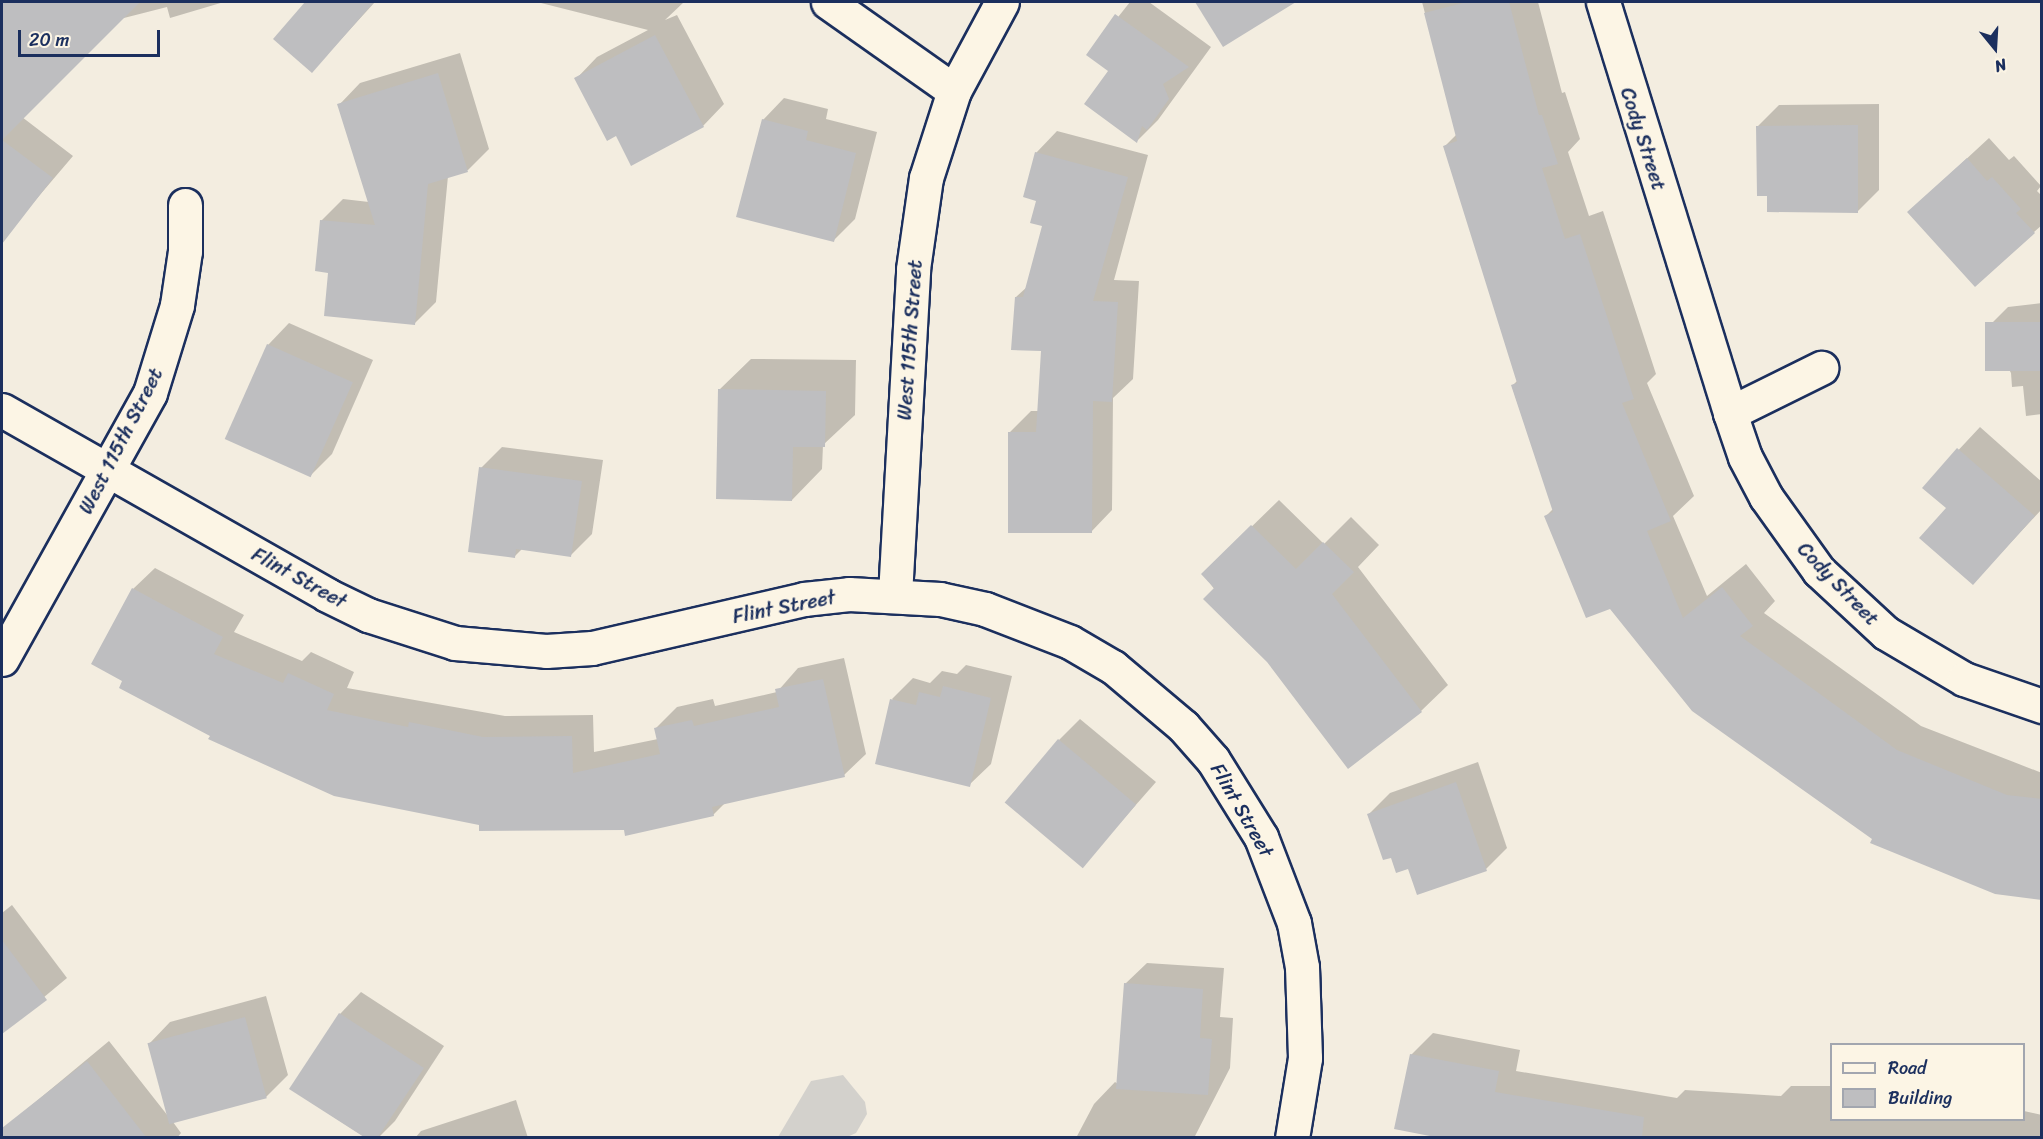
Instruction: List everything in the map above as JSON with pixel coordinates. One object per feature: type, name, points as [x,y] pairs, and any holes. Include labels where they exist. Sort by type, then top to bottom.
[{"type":"street","points":[[828,2],[954,91]]},
{"type":"street","name":"West 115th Street","points":[[895,595],[913,269],[926,178],[954,91],[1002,2]]},
{"type":"street","name":"Cody Street","points":[[1603,2],[1730,413],[1745,457],[1772,507],[1819,571],[1851,604],[1924,658],[1964,679],[2042,706]]},
{"type":"street","name":"West 115th Street","points":[[2,659],[150,393],[166,350],[185,250],[185,206]]},
{"type":"street","points":[[1730,413],[1821,368]]},
{"type":"street","name":"Flint Street","points":[[2,410],[368,615],[455,643],[546,651],[592,648],[804,598],[895,595],[985,609],[1070,642],[1150,694],[1213,759],[1261,837],[1293,922],[1306,1013],[1305,1058],[1292,1137]]},
{"type":"shaded area","points":[[843,1075],[865,1102],[867,1114],[856,1133],[847,1137],[778,1137],[811,1081]]},
{"type":"building","points":[[2,2],[140,2],[2,140]]},
{"type":"building","points":[[305,2],[374,2],[312,73],[273,39]]},
{"type":"building","points":[[1195,2],[1296,2],[1223,47]]},
{"type":"building","points":[[1467,2],[1509,2],[1539,115],[1542,115],[1558,164],[1542,168],[1565,239],[1580,234],[1634,399],[1622,403],[1671,521],[1647,531],[1683,618],[1722,587],[1753,626],[1740,636],[1897,750],[2007,795],[2042,799],[2042,900],[1995,894],[1870,843],[1872,839],[1692,711],[1610,609],[1586,618],[1544,516],[1553,512],[1511,385],[1517,383],[1443,146],[1457,141],[1424,13]]},
{"type":"building","points":[[1115,14],[1189,67],[1163,84],[1169,99],[1147,130],[1142,126],[1137,143],[1084,104],[1108,71],[1086,55]]},
{"type":"building","points":[[655,35],[704,127],[631,166],[616,136],[607,141],[574,78]]},
{"type":"building","points":[[438,73],[468,172],[428,184],[415,325],[324,316],[328,273],[315,271],[320,220],[375,225],[337,104]]},
{"type":"building","points":[[762,119],[808,131],[806,140],[856,153],[834,242],[736,217]]},
{"type":"building","points":[[1858,125],[1858,213],[1767,212],[1767,196],[1757,196],[1756,126]]},
{"type":"building","points":[[2,140],[53,178],[2,244]]},
{"type":"building","points":[[1035,152],[1128,177],[1093,301],[1118,302],[1112,402],[1093,401],[1092,533],[1008,533],[1008,432],[1036,432],[1041,351],[1011,350],[1015,297],[1023,297],[1042,226],[1030,223],[1036,201],[1023,197]]},
{"type":"building","points":[[1967,158],[1987,181],[1992,177],[2021,209],[2016,213],[2035,233],[1975,287],[1907,212]]},
{"type":"building","points":[[1985,322],[2042,322],[2042,371],[1985,371]]},
{"type":"building","points":[[267,344],[353,382],[311,477],[225,439]]},
{"type":"building","points":[[718,389],[826,391],[825,447],[793,447],[792,501],[716,499]]},
{"type":"building","points":[[1957,448],[2035,516],[1973,585],[1919,538],[1946,508],[1922,488]]},
{"type":"building","points":[[479,467],[582,481],[571,557],[516,549],[515,558],[468,552]]},
{"type":"building","points":[[1251,525],[1296,569],[1323,542],[1354,572],[1332,594],[1422,712],[1348,769],[1267,662],[1203,599],[1214,588],[1201,574]]},
{"type":"building","points":[[132,588],[223,637],[214,654],[283,683],[288,673],[334,694],[327,710],[408,727],[409,722],[483,737],[572,736],[573,773],[660,754],[654,728],[692,720],[694,726],[779,707],[775,689],[823,679],[845,777],[712,807],[714,816],[625,836],[624,830],[479,831],[479,825],[334,796],[208,739],[210,736],[119,688],[122,681],[91,664]]},
{"type":"building","points":[[943,686],[991,698],[970,787],[875,764],[890,699],[916,705],[919,692],[940,697]]},
{"type":"building","points":[[1058,739],[1136,805],[1083,868],[1005,803]]},
{"type":"building","points":[[1456,782],[1487,871],[1417,895],[1408,869],[1396,873],[1391,858],[1383,860],[1367,814]]},
{"type":"building","points":[[2,940],[47,1000],[2,1034]]},
{"type":"building","points":[[1124,983],[1203,989],[1200,1038],[1212,1039],[1208,1095],[1116,1089]]},
{"type":"building","points":[[339,1013],[424,1068],[378,1137],[364,1137],[289,1089]]},
{"type":"building","points":[[245,1017],[267,1098],[169,1124],[147,1043]]},
{"type":"building","points":[[1410,1054],[1499,1071],[1495,1092],[1644,1117],[1642,1137],[1435,1137],[1394,1129]]},
{"type":"building","points":[[87,1061],[146,1137],[2,1137],[2,1128]]}]
